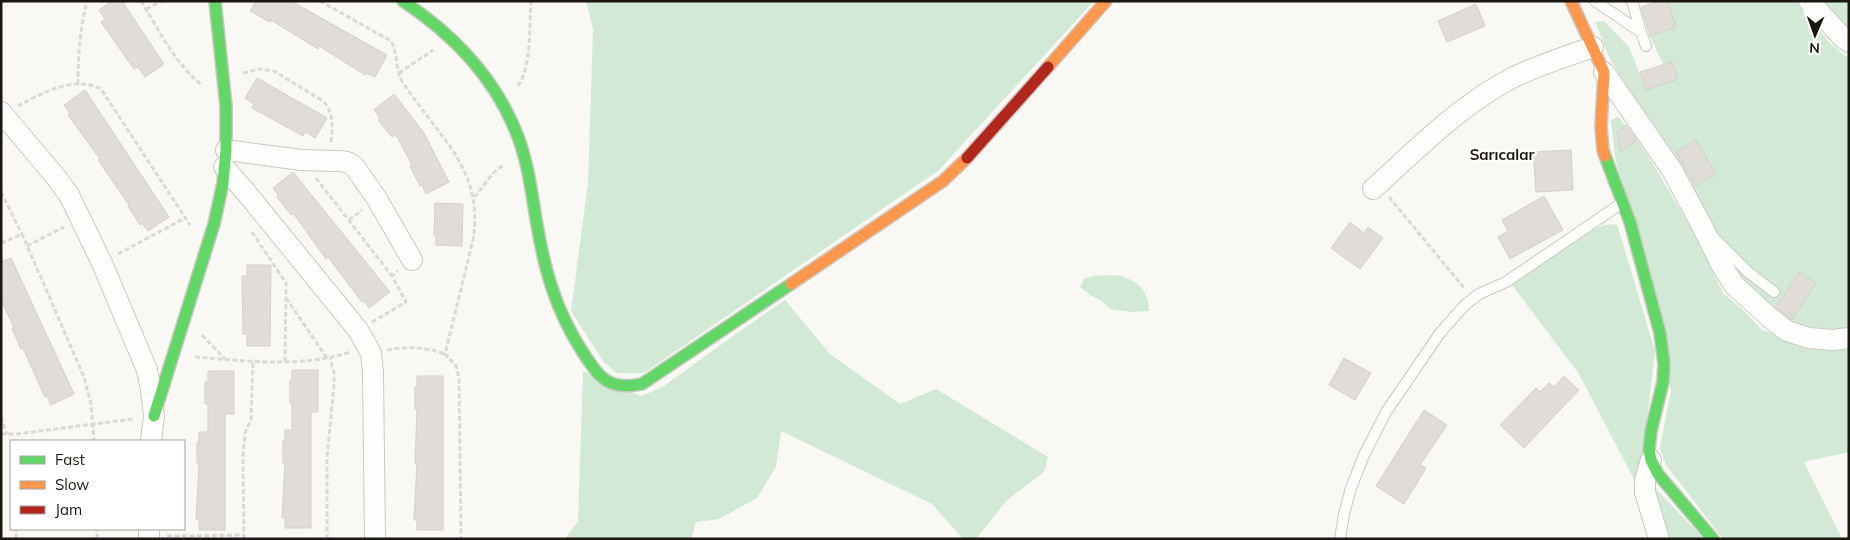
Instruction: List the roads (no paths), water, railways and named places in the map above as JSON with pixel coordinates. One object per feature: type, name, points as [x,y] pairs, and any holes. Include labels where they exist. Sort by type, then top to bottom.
[{"type":"street","points":[[151,440],[154,416],[216,216],[223,183],[226,106],[215,1]]},
{"type":"street","points":[[403,1],[425,14],[452,36],[499,95],[522,144],[528,165],[545,263],[556,301],[566,325],[594,371],[601,378],[610,384],[632,387],[642,384],[943,181],[980,145],[1106,1]]},
{"type":"street","points":[[1571,1],[1604,72],[1672,170],[1720,264],[1734,285],[1787,331],[1809,338],[1833,340],[1849,338]]},
{"type":"street","points":[[1809,1],[1842,38],[1849,42]]},
{"type":"street","points":[[1376,186],[1474,102],[1514,78],[1548,63],[1593,47]]},
{"type":"street","points":[[1604,72],[1601,139],[1623,202],[1655,313],[1662,346],[1663,382],[1651,431],[1649,450],[1651,460],[1658,474],[1713,539]]},
{"type":"street","points":[[2,113],[55,176],[82,218],[147,370],[154,416]]},
{"type":"street","points":[[225,159],[330,160],[347,162],[360,173],[412,260]]},
{"type":"street","points":[[225,159],[250,196],[365,343],[373,374],[375,539]]},
{"type":"street","points":[[1651,460],[1645,480],[1645,492],[1659,539]]},
{"type":"lane","points":[[1595,1],[1640,32]]},
{"type":"lane","points":[[1632,1],[1640,32],[1646,46]]},
{"type":"lane","points":[[1340,539],[1351,488],[1364,455],[1386,412],[1440,333],[1464,306],[1479,294],[1512,278],[1623,202]]},
{"type":"lane","points":[[1702,226],[1748,272],[1774,292]]},
{"type":"district","name":"Sarıcalar","points":[[1502,154]]}]
